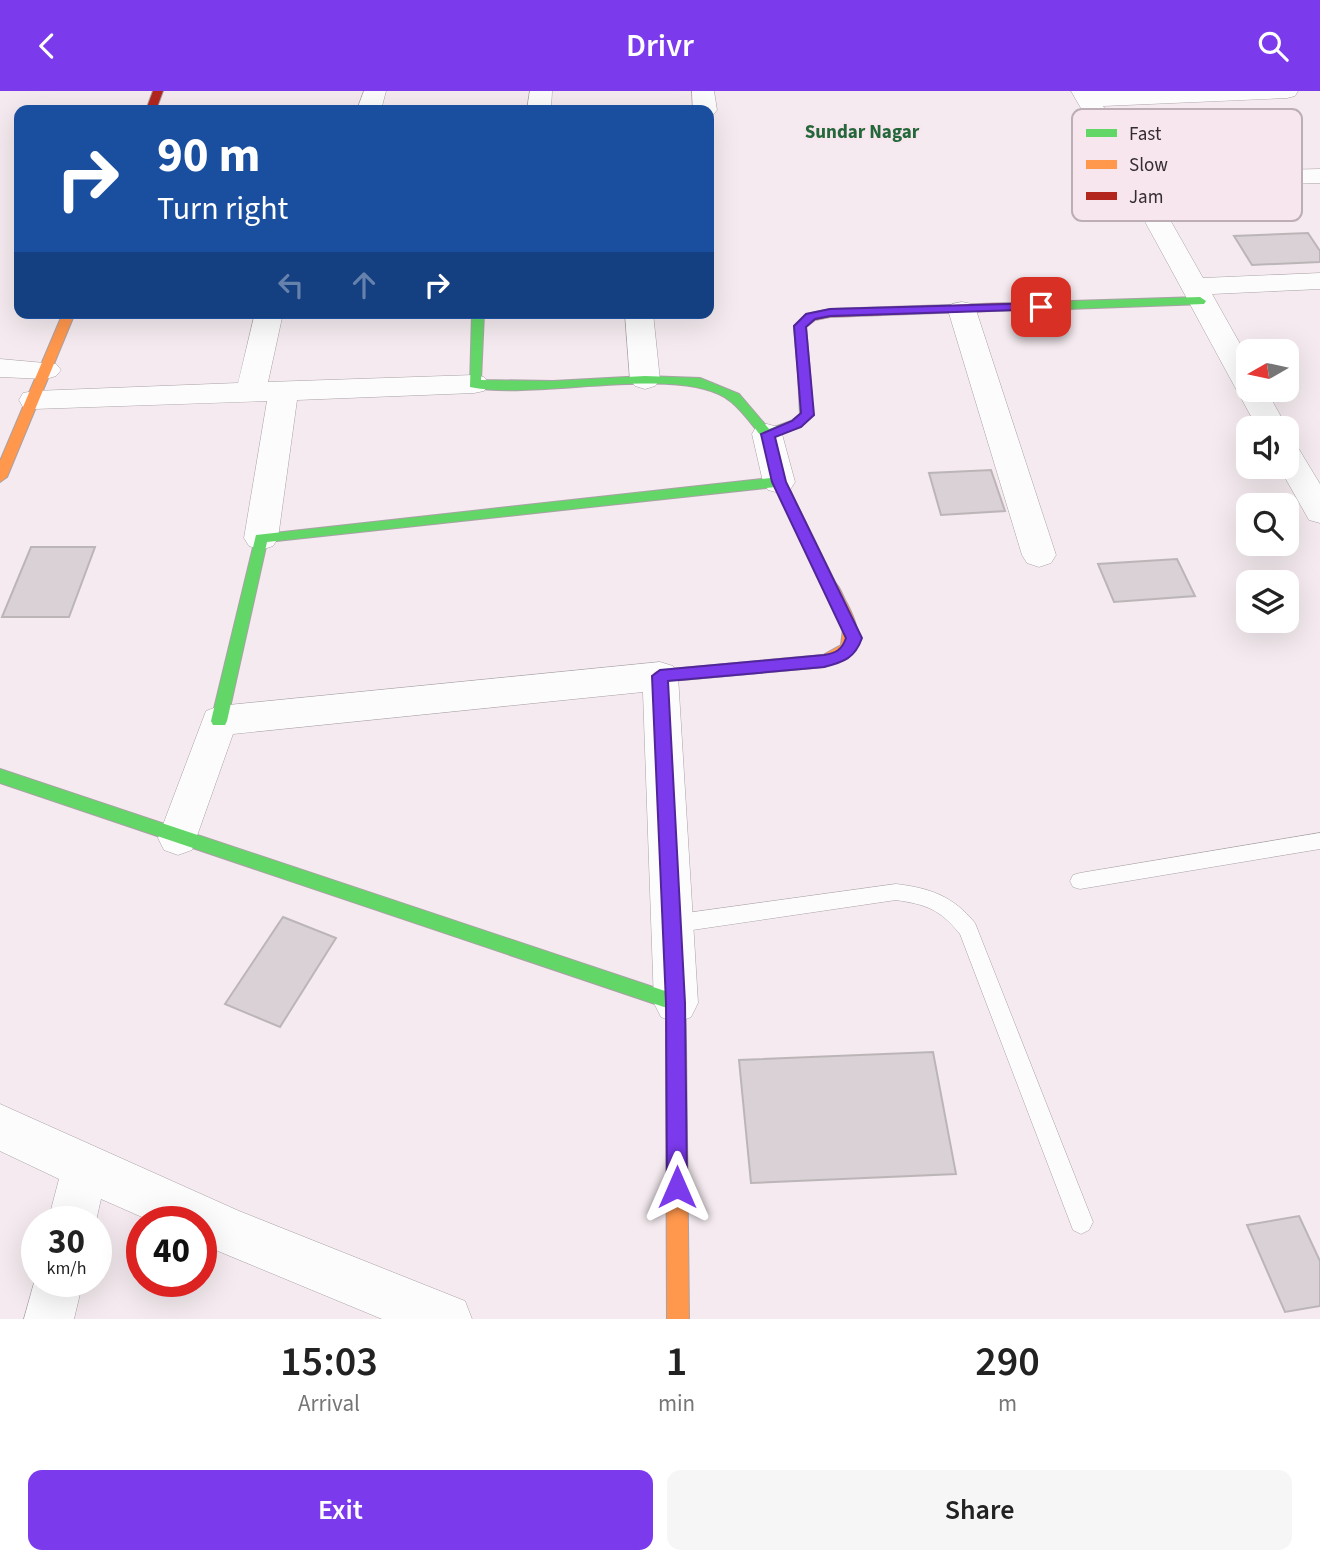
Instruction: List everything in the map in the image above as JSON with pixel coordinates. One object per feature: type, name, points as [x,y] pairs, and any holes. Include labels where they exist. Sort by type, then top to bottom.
[{"type":"street","points":[[1084,95],[1272,91]]},
{"type":"street","points":[[1302,176],[1320,176]]},
{"type":"street","points":[[1157,221],[1236,364]]},
{"type":"street","points":[[767,434],[796,424],[807,415],[800,326],[811,317],[830,313],[962,310],[1196,294],[1320,281]]},
{"type":"street","points":[[962,310],[1039,555]]},
{"type":"street","points":[[0,477],[67,319]]},
{"type":"street","points":[[251,391],[268,319]]},
{"type":"street","points":[[474,384],[478,319]]},
{"type":"street","points":[[640,319],[645,380]]},
{"type":"street","points":[[0,368],[46,370]]},
{"type":"street","points":[[34,400],[474,384],[553,385],[645,380],[700,382],[734,397],[767,434],[779,482],[854,638],[850,649],[841,657],[824,661],[219,721]]},
{"type":"street","points":[[178,838],[219,721],[261,538],[284,390]]},
{"type":"street","points":[[1299,476],[1320,512]]},
{"type":"street","points":[[261,538],[779,482]]},
{"type":"street","points":[[660,676],[676,1003],[678,1319]]},
{"type":"street","points":[[0,776],[178,838],[676,1003]]},
{"type":"street","points":[[0,1127],[372,1305],[447,1319]]},
{"type":"street","points":[[76,1206],[85,1168]]},
{"type":"street","points":[[49,1319],[54,1297]]},
{"type":"lane","points":[[1080,881],[1320,841]]},
{"type":"lane","points":[[672,924],[896,892],[931,896],[954,911],[968,929],[1081,1222]]},
{"type":"building","points":[[1308,233],[1320,251],[1320,262],[1252,265],[1234,236]]},
{"type":"building","points":[[991,470],[1005,511],[941,515],[929,473]]},
{"type":"building","points":[[31,547],[95,547],[69,617],[2,617]]},
{"type":"building","points":[[1177,559],[1195,596],[1114,602],[1098,564]]},
{"type":"building","points":[[283,917],[336,938],[280,1027],[225,1004]]},
{"type":"building","points":[[933,1052],[956,1174],[751,1183],[739,1060]]},
{"type":"building","points":[[1299,1216],[1320,1261],[1320,1306],[1285,1312],[1247,1225]]},
{"type":"traffic: fast","points":[[1040,306],[1200,301]]},
{"type":"traffic: fast","points":[[478,319],[474,384],[553,385],[645,380],[700,382],[734,397],[767,434],[796,424],[807,415],[804,373]]},
{"type":"traffic: fast","points":[[219,721],[261,538],[779,482],[829,584]]},
{"type":"traffic: fast","points":[[0,776],[676,1003],[676,1044]]},
{"type":"traffic: slow","points":[[0,477],[66,319]]},
{"type":"traffic: slow","points":[[660,676],[824,661],[839,655],[848,648],[850,629],[829,584]]},
{"type":"traffic: slow","points":[[676,1044],[678,1319]]},
{"type":"traffic: jam","points":[[153,105],[158,91]]},
{"type":"traffic: jam","points":[[804,373],[800,326],[811,317],[830,313],[1040,306]]},
{"type":"district","name":"Sundar Nagar","points":[[862,131]]},
{"type":"route","points":[[677,1187],[676,1003],[660,676],[824,661],[841,657],[850,649],[854,638],[779,482],[767,434],[796,424],[807,415],[808,400],[800,326],[811,317],[830,313],[1041,307]]}]
